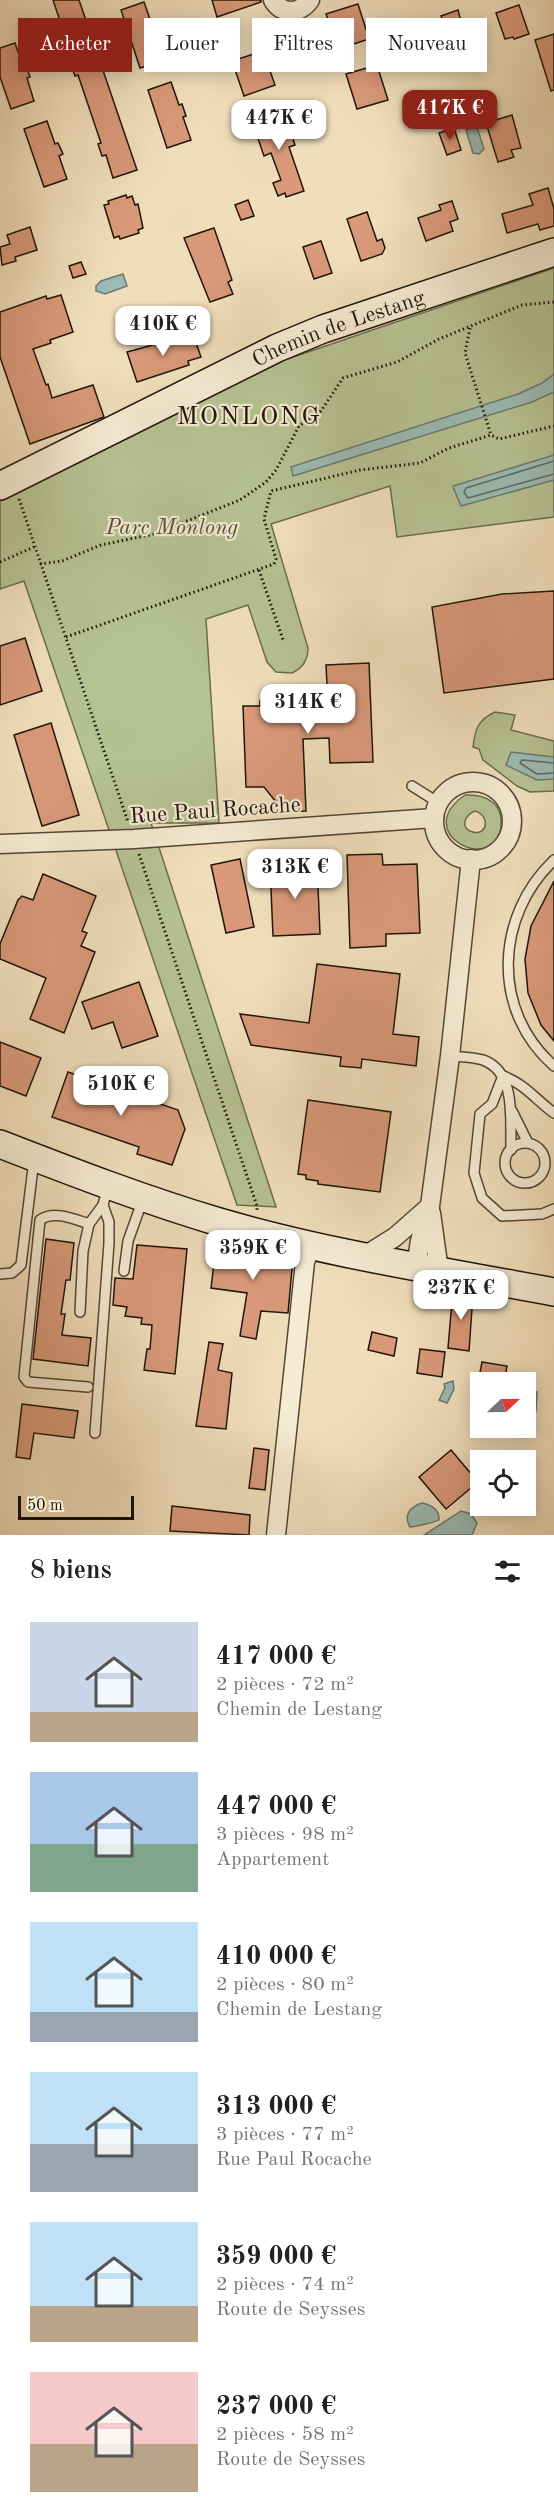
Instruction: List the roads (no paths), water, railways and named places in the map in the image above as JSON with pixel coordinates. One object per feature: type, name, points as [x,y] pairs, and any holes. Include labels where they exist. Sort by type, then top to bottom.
[{"type":"street","points":[[273,0],[281,9],[295,11],[301,9],[310,0]]},
{"type":"street","name":"Chemin de Lestang","points":[[0,486],[277,348],[323,328],[554,252]]},
{"type":"street","points":[[477,781],[495,788],[505,797],[512,810],[513,824],[506,843],[496,853],[484,859],[464,860],[451,854],[441,844],[435,832],[436,811],[450,788],[477,781]]},
{"type":"street","name":"Rue Paul Rocache","points":[[0,844],[134,839],[436,811]]},
{"type":"street","points":[[427,1268],[420,1241],[430,1206],[450,1056],[471,860]]},
{"type":"street","points":[[0,1144],[35,1157],[105,1194],[144,1197],[219,1222],[310,1246],[554,1292]]},
{"type":"street","points":[[363,1257],[395,1237],[430,1206]]},
{"type":"street","points":[[276,1532],[305,1263],[310,1246]]},
{"type":"lane","points":[[412,786],[436,811]]},
{"type":"lane","points":[[554,860],[530,887],[512,925],[507,972],[517,1016],[541,1055],[554,1066]]},
{"type":"lane","points":[[450,1056],[484,1061],[495,1066],[503,1076],[510,1109],[511,1150]]},
{"type":"lane","points":[[503,1076],[520,1082],[536,1100],[554,1113]]},
{"type":"lane","points":[[503,1076],[492,1104],[480,1114],[474,1173],[482,1198],[502,1216],[542,1214],[554,1209]]},
{"type":"lane","points":[[510,1109],[528,1143]]},
{"type":"lane","points":[[521,1143],[528,1143],[540,1150],[545,1163],[541,1176],[529,1183],[516,1181],[507,1171],[506,1157],[521,1143]]},
{"type":"lane","points":[[0,1274],[12,1273],[21,1265],[35,1157]]},
{"type":"lane","points":[[80,1312],[84,1251],[89,1224],[105,1194]]},
{"type":"lane","points":[[95,1433],[109,1243],[105,1194]]},
{"type":"lane","points":[[124,1271],[128,1241],[144,1197]]},
{"type":"lane","points":[[88,1387],[27,1382],[24,1377],[40,1220],[45,1216],[61,1216],[89,1224]]},
{"type":"water","points":[[477,127],[484,149],[479,154],[473,153],[466,130]]},
{"type":"water","points":[[123,274],[127,286],[105,294],[96,291],[96,286],[101,281]]},
{"type":"water","points":[[554,374],[554,392],[532,402],[293,476],[291,467],[518,394],[542,383]]},
{"type":"water","points":[[554,455],[554,480],[461,506],[453,486]]},
{"type":"water","points":[[511,752],[554,757],[554,779],[537,780],[506,765]]},
{"type":"water","points":[[453,1381],[454,1389],[447,1403],[439,1400],[445,1388],[444,1384]]},
{"type":"water","points":[[422,1503],[434,1508],[439,1520],[410,1527],[407,1519],[409,1512]]},
{"type":"water","points":[[461,1511],[470,1514],[477,1523],[472,1535],[424,1535]]},
{"type":"district","name":"MONLONG","points":[[249,415]]},
{"type":"park label","name":"Parc Monlong","points":[[172,526]]}]
